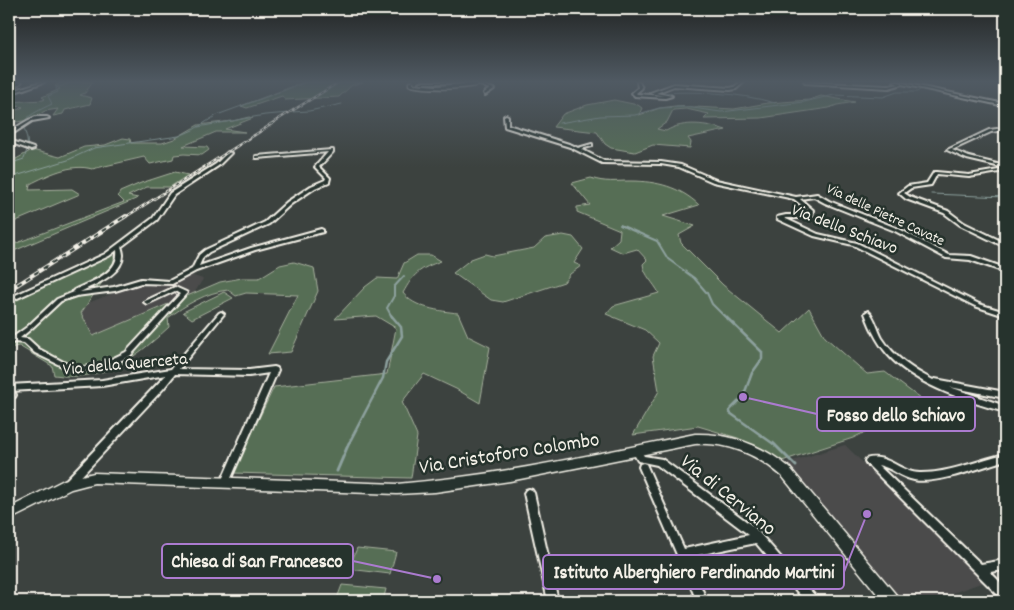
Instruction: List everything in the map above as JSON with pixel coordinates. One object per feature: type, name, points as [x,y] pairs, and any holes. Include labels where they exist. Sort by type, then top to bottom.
[{"type":"main road","name":"Via Cristoforo Colombo","points":[[9,514],[68,484],[81,480],[111,477],[397,488],[437,487],[468,483],[694,439],[709,438],[738,444],[770,459],[792,479],[892,601]]},
{"type":"street","name":"Via delle Pietre Cavate","points":[[506,116],[506,126],[578,149],[603,162],[662,163],[680,166],[715,181],[796,198],[812,195],[818,196],[827,202],[897,230],[948,257],[971,258],[1005,270]]},
{"type":"street","points":[[9,135],[26,122],[37,118],[48,118]]},
{"type":"street","points":[[1005,130],[990,131],[949,150],[968,158],[1005,168]]},
{"type":"street","points":[[9,141],[32,149]]},
{"type":"street","points":[[578,149],[591,145]]},
{"type":"street","points":[[194,270],[201,256],[207,251],[267,223],[289,203],[313,187],[327,181],[328,178],[317,167],[332,151],[257,157]]},
{"type":"street","points":[[9,300],[107,255],[119,247],[155,219],[172,194],[217,165],[229,153]]},
{"type":"street","points":[[1005,168],[974,176],[936,173],[929,184],[910,187],[901,193],[908,198],[940,208],[955,217],[962,224],[1005,245]]},
{"type":"street","name":"Via dello Schiavo","points":[[796,198],[811,210],[810,215],[800,217],[782,216],[779,218],[816,235],[855,244],[977,305],[1005,314]]},
{"type":"street","points":[[67,297],[93,290],[115,289],[141,281],[170,283],[194,270],[253,249],[322,232]]},
{"type":"street","points":[[11,341],[29,328],[50,306],[112,271],[119,261],[121,252],[119,247]]},
{"type":"street","points":[[11,341],[26,341],[43,354],[70,368],[100,367],[128,354],[184,293],[176,289],[147,302]]},
{"type":"street","points":[[868,313],[882,343],[890,353],[931,382],[952,392],[1005,409]]},
{"type":"street","points":[[68,484],[173,371],[221,314]]},
{"type":"street","name":"Via della Querceta","points":[[10,392],[102,382],[173,371],[250,373],[274,370],[225,482]]},
{"type":"street","points":[[931,382],[1005,395]]},
{"type":"street","name":"Via di Cerviano","points":[[636,450],[642,459],[659,462],[751,530],[812,601]]},
{"type":"street","points":[[1005,457],[928,477],[914,476],[879,459],[868,461],[1005,594]]},
{"type":"street","points":[[643,467],[702,601]]},
{"type":"street","points":[[529,493],[553,601]]},
{"type":"street","points":[[681,554],[758,538]]},
{"type":"street","points":[[981,569],[1005,565]]},
{"type":"shaded area","points":[[190,275],[203,279],[193,295],[93,337],[81,313],[88,303],[140,283],[170,281]]},
{"type":"shaded area","points":[[845,445],[984,582],[929,601],[898,601],[783,464]]},
{"type":"green space","points":[[48,110],[29,120],[17,122],[11,117],[15,111]]},
{"type":"green space","points":[[57,110],[65,110],[63,114],[53,116]]},
{"type":"green space","points":[[572,110],[641,110],[639,115],[653,110],[673,110],[667,122],[657,129],[666,131],[688,124],[712,126],[726,130],[688,138],[691,142],[690,148],[653,145],[635,152],[611,148],[605,144],[597,132],[553,127],[563,114]]},
{"type":"green space","points":[[693,110],[812,110],[761,118],[704,119],[709,114]]},
{"type":"green space","points":[[253,118],[225,129],[245,132],[216,132],[183,146],[207,147],[209,150],[202,155],[174,155],[173,159],[150,164],[144,157],[92,169],[68,169],[44,177],[30,184],[29,190],[72,189],[80,194],[9,224],[9,163],[32,150],[60,157],[84,147],[105,145],[123,138],[130,139],[131,143],[162,143],[174,139],[198,125]]},
{"type":"green space","points":[[175,172],[188,175],[170,187],[147,187],[128,196],[138,198],[9,253],[9,246],[124,202],[118,196],[120,192]]},
{"type":"green space","points":[[591,178],[606,181],[640,181],[659,184],[676,189],[692,199],[699,205],[663,216],[695,226],[679,235],[681,243],[723,285],[782,333],[809,308],[825,337],[867,374],[885,372],[925,402],[853,438],[782,461],[738,438],[698,426],[633,435],[659,391],[653,356],[659,343],[645,330],[606,314],[613,306],[659,293],[644,268],[643,264],[647,260],[637,249],[623,253],[610,247],[619,239],[620,230],[577,212],[577,207],[590,205],[572,183]]},
{"type":"green space","points":[[563,235],[573,237],[583,249],[574,263],[581,266],[570,274],[564,282],[503,302],[491,300],[453,273],[471,259],[485,254],[493,256],[534,248],[545,238]]},
{"type":"green space","points":[[114,252],[114,265],[81,313],[93,336],[220,282],[242,278],[259,278],[280,265],[294,262],[314,268],[318,291],[291,352],[268,354],[298,295],[246,293],[236,296],[228,290],[204,296],[182,308],[168,318],[169,327],[143,349],[130,359],[103,372],[72,376],[54,375],[52,366],[19,346],[9,348],[9,304]]},
{"type":"green space","points":[[417,255],[431,255],[441,261],[418,272],[403,293],[420,305],[436,310],[458,313],[468,336],[490,347],[480,403],[424,374],[402,402],[417,436],[411,478],[233,473],[274,387],[387,374],[396,328],[376,316],[335,319],[365,287],[377,278],[397,279],[404,263]]},
{"type":"green space","points":[[224,292],[233,298],[192,319],[183,312]]},
{"type":"green space","points":[[357,548],[396,552],[390,574],[349,569]]},
{"type":"green space","points":[[342,585],[386,589],[383,601],[336,601]]},
{"type":"waterway","points":[[9,164],[24,159],[27,148],[24,123],[39,110]]},
{"type":"waterway","points":[[9,178],[68,160],[94,148],[179,136],[193,130],[217,115],[229,110]]},
{"type":"waterway","points":[[292,112],[312,110]]},
{"type":"waterway","points":[[559,123],[600,116],[635,115],[651,110]]},
{"type":"waterway","points":[[710,110],[721,112],[734,110]]},
{"type":"waterway","points":[[198,127],[265,115],[289,113]]},
{"type":"waterway","points":[[931,194],[1005,197]]},
{"type":"waterway","points":[[620,225],[657,241],[668,259],[694,278],[707,293],[712,304],[725,317]]},
{"type":"waterway","points":[[392,317],[387,308],[394,296],[394,287],[404,276]]},
{"type":"waterway","points":[[349,443],[383,378],[386,362],[402,336],[401,327],[391,315]]},
{"type":"waterway","points":[[724,315],[762,352],[762,359],[752,373],[743,397],[730,410],[730,413],[775,445]]},
{"type":"waterway","points":[[337,471],[349,443]]},
{"type":"waterway","points":[[775,445],[796,466]]},
{"type":"railway","points":[[269,125],[293,110]]},
{"type":"railway","points":[[124,218],[275,122]]},
{"type":"railway","points":[[9,290],[126,216]]},
{"type":"place","name":"Fosso dello Schiavo","points":[[743,397]]},
{"type":"place","name":"Istituto Alberghiero Ferdinando Martini","points":[[867,514]]},
{"type":"place","name":"Chiesa di San Francesco","points":[[437,579]]}]
